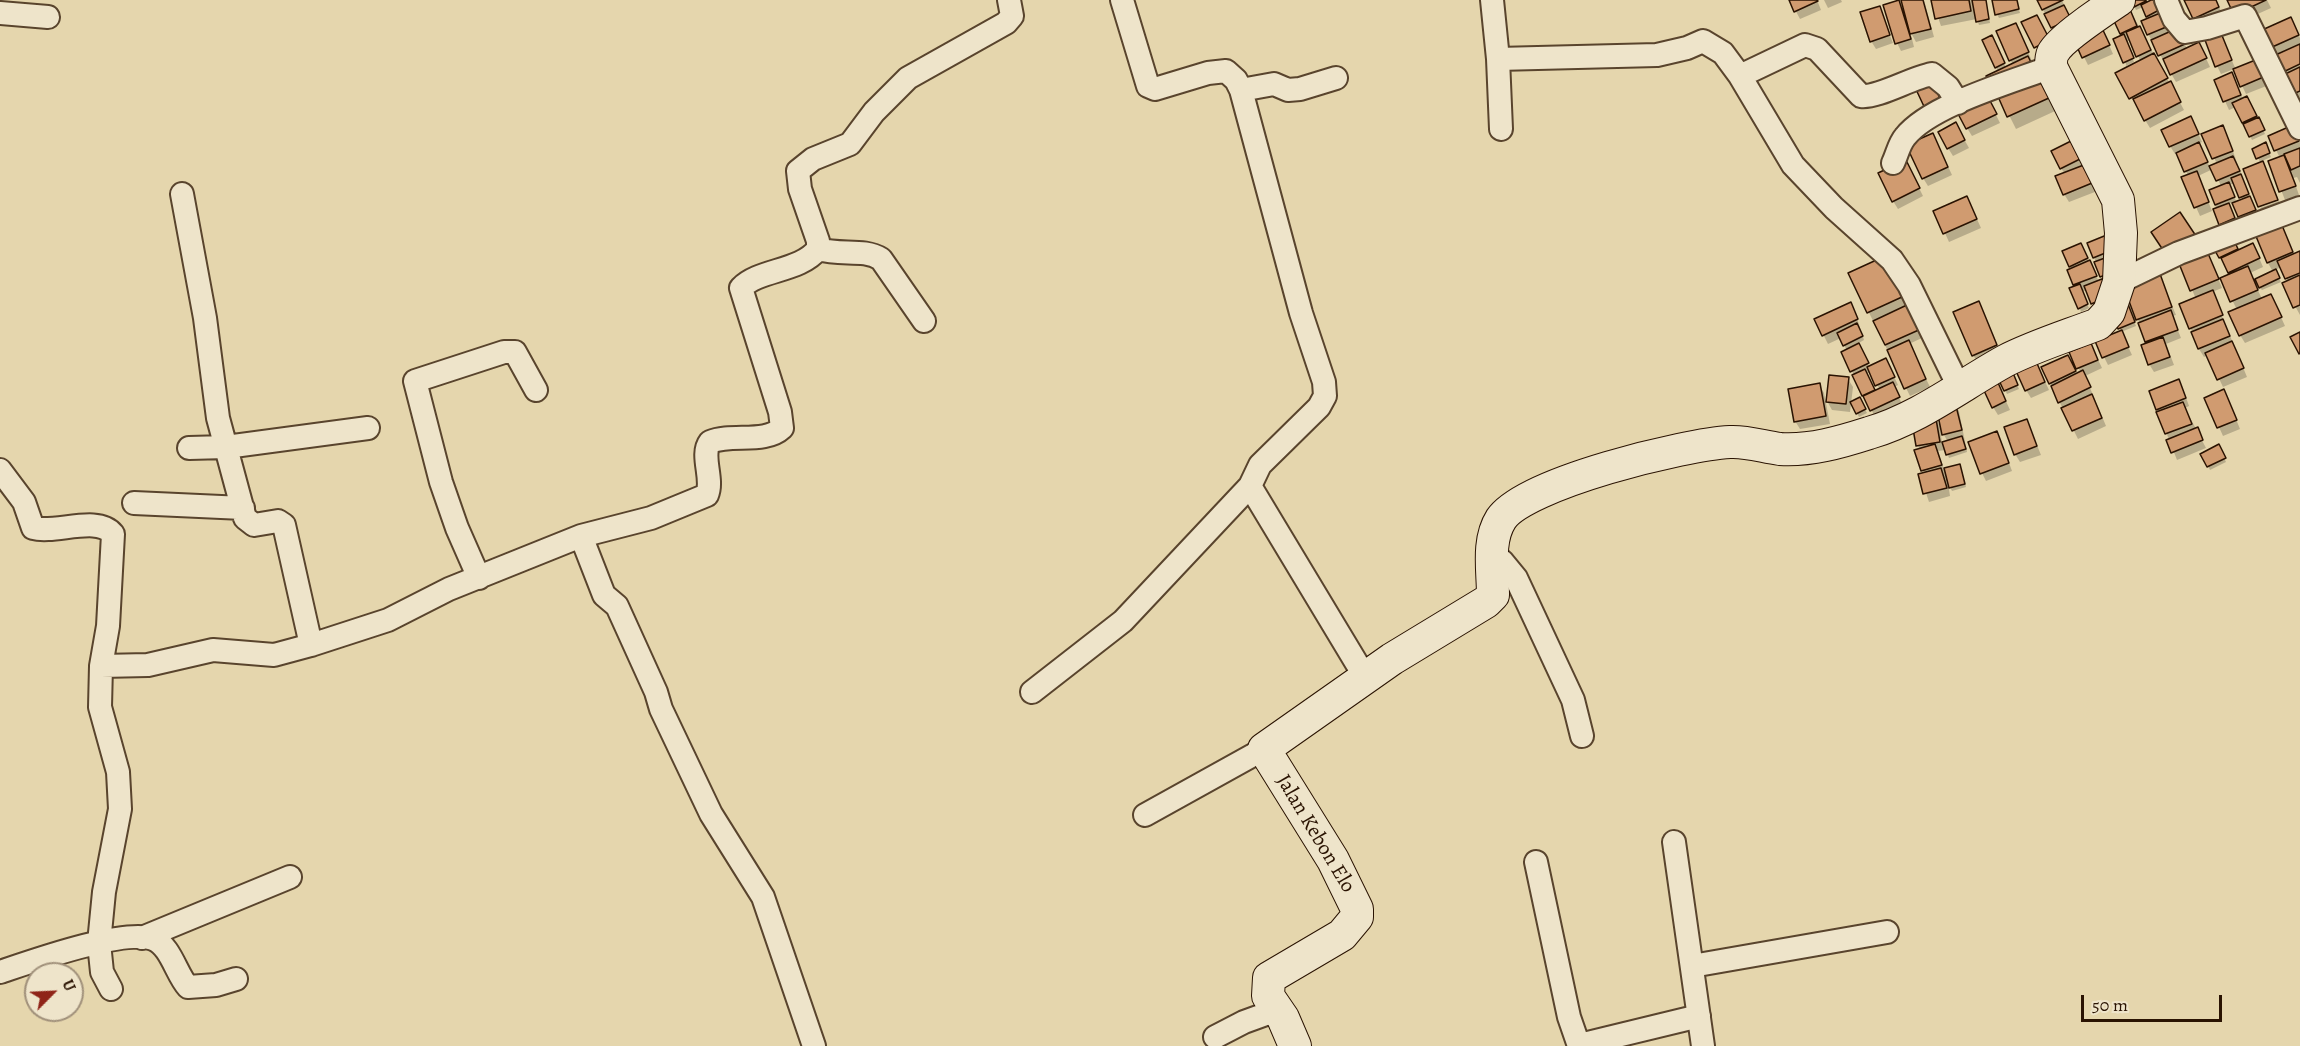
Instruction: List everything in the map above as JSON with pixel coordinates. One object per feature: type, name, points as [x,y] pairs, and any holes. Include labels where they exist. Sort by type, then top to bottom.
[{"type":"street","points":[[818,249],[818,241],[800,189],[798,171],[813,159],[850,144],[874,112],[908,78],[1006,23],[1012,16],[1009,0]]},
{"type":"street","points":[[1032,692],[1123,621],[1250,486],[1260,465],[1319,407],[1324,396],[1320,367],[1301,313],[1241,90],[1236,80],[1226,71],[1208,73],[1155,89],[1148,86],[1143,76],[1122,0]]},
{"type":"street","points":[[1492,0],[1498,59],[1501,129]]},
{"type":"street","points":[[1145,815],[1264,749],[1365,677],[1486,602],[1493,595],[1492,559],[1497,529],[1502,518],[1544,491],[1576,477],[1651,456],[1732,442],[1781,449],[1838,443],[1906,420],[2008,360],[2098,324],[2109,312],[2119,282],[2121,233],[2118,200],[2051,67],[2053,51],[2118,0]]},
{"type":"street","points":[[2166,0],[2174,19],[2186,32],[2245,16],[2300,128]]},
{"type":"street","points":[[0,13],[48,17]]},
{"type":"street","points":[[1498,59],[1657,55],[1687,48],[1703,41],[1723,53],[1740,76],[1793,165],[1834,208],[1892,260],[1909,285],[1959,387]]},
{"type":"street","points":[[1740,76],[1804,45],[1817,49],[1861,96],[1872,95],[1902,82],[1932,74],[1948,87],[1958,103]]},
{"type":"street","points":[[1893,163],[1904,138],[1931,116],[1958,103],[2051,67]]},
{"type":"street","points":[[1241,90],[1274,84],[1288,90],[1300,89],[1336,78]]},
{"type":"street","points":[[182,194],[205,318],[218,418],[245,518],[251,524],[278,521],[284,525],[311,645]]},
{"type":"street","points":[[2119,282],[2179,253],[2300,207]]},
{"type":"street","points":[[100,666],[148,665],[213,650],[274,655],[311,645],[388,620],[423,601],[581,536],[651,518],[699,500],[707,495],[711,487],[706,452],[710,442],[740,436],[770,435],[782,428],[780,412],[741,288],[749,282],[799,262],[818,249],[843,255],[872,254],[881,259],[924,321]]},
{"type":"street","points":[[479,578],[457,528],[441,482],[415,381],[504,352],[515,352],[536,390]]},
{"type":"street","points":[[189,448],[226,447],[368,428]]},
{"type":"street","points":[[0,470],[24,502],[33,528],[105,527],[113,534],[108,626],[100,666],[100,707],[118,772],[120,809],[104,892],[99,943],[102,972],[111,989]]},
{"type":"street","points":[[1250,486],[1365,677]]},
{"type":"street","points":[[134,503],[243,508]]},
{"type":"street","points":[[581,536],[604,595],[617,606],[656,692],[661,709],[711,814],[762,897],[814,1046]]},
{"type":"street","points":[[1492,559],[1502,561],[1516,578],[1573,700],[1582,736]]},
{"type":"street","name":"Jalan Kebon Elo","points":[[1264,749],[1333,860],[1357,909],[1358,917],[1342,934],[1269,978],[1268,996],[1278,1010],[1295,1046]]},
{"type":"street","points":[[1674,842],[1703,1046]]},
{"type":"street","points":[[1536,862],[1569,1017],[1578,1043],[1588,1043],[1699,1016]]},
{"type":"street","points":[[142,938],[290,877]]},
{"type":"street","points":[[1692,966],[1887,932]]},
{"type":"street","points":[[0,972],[99,943],[142,938],[153,939],[163,946],[188,987],[216,985],[236,979]]},
{"type":"street","points":[[1215,1037],[1244,1022],[1278,1010]]},
{"type":"building","points":[[1789,0],[1817,0],[1818,1],[1794,12]]},
{"type":"building","points":[[1899,0],[1911,39],[1895,44],[1883,5]]},
{"type":"building","points":[[1901,0],[1923,0],[1931,29],[1910,34]]},
{"type":"building","points":[[1931,0],[1969,0],[1971,11],[1935,19]]},
{"type":"building","points":[[1972,0],[1986,0],[1989,19],[1976,22]]},
{"type":"building","points":[[1992,0],[2017,0],[2019,9],[1995,15]]},
{"type":"building","points":[[2037,0],[2063,0],[2042,10]]},
{"type":"building","points":[[2126,0],[2137,26],[2120,34],[2108,8]]},
{"type":"building","points":[[2129,0],[2146,0],[2146,1],[2132,8]]},
{"type":"building","points":[[2157,0],[2161,9],[2146,17],[2141,5]]},
{"type":"building","points":[[2184,0],[2216,0],[2219,7],[2193,19]]},
{"type":"building","points":[[2227,0],[2266,0],[2234,15]]},
{"type":"building","points":[[2064,5],[2071,19],[2051,28],[2044,14]]},
{"type":"building","points":[[1880,6],[1890,35],[1870,42],[1860,12]]},
{"type":"building","points":[[2165,11],[2171,25],[2147,35],[2141,21]]},
{"type":"building","points":[[2037,15],[2050,40],[2034,48],[2021,22]]},
{"type":"building","points":[[2291,17],[2299,35],[2270,48],[2262,30]]},
{"type":"building","points":[[2016,23],[2029,52],[2009,61],[1996,31]]},
{"type":"building","points":[[2140,26],[2151,50],[2136,57],[2126,32]]},
{"type":"building","points":[[2102,28],[2110,45],[2082,58],[2074,40]]},
{"type":"building","points":[[2178,28],[2185,44],[2158,56],[2151,40]]},
{"type":"building","points":[[2221,33],[2232,60],[2215,67],[2205,40]]},
{"type":"building","points":[[2124,34],[2134,58],[2123,63],[2113,39]]},
{"type":"building","points":[[1992,35],[2005,63],[1995,68],[1982,40]]},
{"type":"building","points":[[2199,42],[2207,58],[2170,75],[2163,59]]},
{"type":"building","points":[[2300,44],[2300,64],[2279,74],[2271,57]]},
{"type":"building","points":[[2154,53],[2168,78],[2129,99],[2115,73]]},
{"type":"building","points":[[2028,56],[2034,69],[1992,89],[1986,76]]},
{"type":"building","points":[[2258,59],[2266,76],[2240,87],[2233,69]]},
{"type":"building","points":[[2300,67],[2300,91],[2289,96],[2281,76]]},
{"type":"building","points":[[2049,68],[2060,93],[2007,117],[1996,92]]},
{"type":"building","points":[[2232,72],[2241,95],[2223,102],[2214,80]]},
{"type":"building","points":[[1929,75],[1944,107],[1928,115],[1913,83]]},
{"type":"building","points":[[2171,81],[2181,102],[2144,121],[2133,99]]},
{"type":"building","points":[[1987,95],[1997,114],[1966,129],[1956,110]]},
{"type":"building","points":[[2247,96],[2257,116],[2242,123],[2232,103]]},
{"type":"building","points":[[2191,116],[2199,134],[2169,147],[2161,130]]},
{"type":"building","points":[[2259,117],[2265,130],[2249,137],[2243,124]]},
{"type":"building","points":[[1956,122],[1965,140],[1947,149],[1938,132]]},
{"type":"building","points":[[2223,125],[2233,151],[2212,159],[2201,134]]},
{"type":"building","points":[[2293,125],[2299,141],[2274,151],[2268,136]]},
{"type":"building","points":[[1933,133],[1948,167],[1922,179],[1906,145]]},
{"type":"building","points":[[2079,137],[2088,155],[2060,169],[2051,151]]},
{"type":"building","points":[[2199,142],[2208,162],[2184,172],[2176,153]]},
{"type":"building","points":[[2266,142],[2270,153],[2256,159],[2252,149]]},
{"type":"building","points":[[2300,148],[2300,166],[2291,170],[2284,154]]},
{"type":"building","points":[[2284,155],[2296,186],[2279,192],[2268,161]]},
{"type":"building","points":[[2233,156],[2240,171],[2216,181],[2209,166]]},
{"type":"building","points":[[1906,160],[1920,188],[1892,202],[1878,173]]},
{"type":"building","points":[[2263,161],[2278,200],[2258,207],[2243,169]]},
{"type":"building","points":[[2089,163],[2097,181],[2063,195],[2055,176]]},
{"type":"building","points":[[2197,171],[2209,202],[2194,208],[2181,177]]},
{"type":"building","points":[[2241,174],[2249,194],[2239,198],[2231,178]]},
{"type":"building","points":[[2229,182],[2235,197],[2215,205],[2209,190]]},
{"type":"building","points":[[1967,196],[1977,219],[1943,234],[1933,211]]},
{"type":"building","points":[[2250,196],[2256,210],[2238,217],[2232,203]]},
{"type":"building","points":[[2229,203],[2235,218],[2219,225],[2213,209]]},
{"type":"building","points":[[2180,212],[2196,236],[2167,256],[2151,232]]},
{"type":"building","points":[[2279,218],[2293,252],[2267,263],[2253,229]]},
{"type":"building","points":[[2114,232],[2120,247],[2093,258],[2087,243]]},
{"type":"building","points":[[2233,238],[2238,249],[2219,258],[2213,247]]},
{"type":"building","points":[[2081,243],[2088,258],[2069,267],[2062,251]]},
{"type":"building","points":[[2253,243],[2260,258],[2228,273],[2221,258]]},
{"type":"building","points":[[2204,244],[2219,279],[2190,291],[2176,256]]},
{"type":"building","points":[[2300,251],[2300,273],[2285,279],[2277,261]]},
{"type":"building","points":[[2113,255],[2119,270],[2100,277],[2094,262]]},
{"type":"building","points":[[1883,257],[1902,297],[1867,313],[1848,273]]},
{"type":"building","points":[[2090,260],[2097,276],[2073,285],[2067,270]]},
{"type":"building","points":[[2248,266],[2258,290],[2230,302],[2220,278]]},
{"type":"building","points":[[2276,269],[2280,278],[2259,288],[2255,279]]},
{"type":"building","points":[[2159,271],[2172,307],[2136,320],[2123,285]]},
{"type":"building","points":[[2300,275],[2300,305],[2293,308],[2282,283]]},
{"type":"building","points":[[2107,277],[2114,295],[2091,304],[2084,286]]},
{"type":"building","points":[[2080,284],[2088,304],[2078,309],[2069,288]]},
{"type":"building","points":[[2213,290],[2223,315],[2189,329],[2179,304]]},
{"type":"building","points":[[2271,294],[2282,317],[2239,336],[2228,312]]},
{"type":"building","points":[[1979,301],[1997,345],[1972,356],[1953,312]]},
{"type":"building","points":[[1851,302],[1858,319],[1822,336],[1814,319]]},
{"type":"building","points":[[1909,304],[1921,329],[1885,345],[1873,321]]},
{"type":"building","points":[[2128,304],[2135,322],[2118,329],[2111,311]]},
{"type":"building","points":[[2171,310],[2178,330],[2145,342],[2138,323]]},
{"type":"building","points":[[2223,319],[2230,336],[2198,349],[2191,332]]},
{"type":"building","points":[[1857,323],[1863,336],[1843,346],[1837,333]]},
{"type":"building","points":[[2122,330],[2129,347],[2102,358],[2095,341]]},
{"type":"building","points":[[2300,332],[2300,353],[2299,354],[2290,337]]},
{"type":"building","points":[[2163,337],[2170,357],[2148,365],[2141,345]]},
{"type":"building","points":[[1909,340],[1926,379],[1904,389],[1887,350]]},
{"type":"building","points":[[2232,341],[2244,368],[2217,380],[2205,353]]},
{"type":"building","points":[[1859,343],[1869,363],[1850,372],[1841,352]]},
{"type":"building","points":[[2091,343],[2098,360],[2076,369],[2069,352]]},
{"type":"building","points":[[2068,355],[2076,371],[2049,384],[2041,367]]},
{"type":"building","points":[[1886,358],[1895,377],[1875,386],[1867,367]]},
{"type":"building","points":[[2036,361],[2045,382],[2025,391],[2016,371]]},
{"type":"building","points":[[2011,368],[2018,385],[2004,391],[1996,374]]},
{"type":"building","points":[[1865,369],[1875,390],[1862,396],[1852,375]]},
{"type":"building","points":[[2083,370],[2091,387],[2058,403],[2051,386]]},
{"type":"building","points":[[1829,375],[1849,377],[1846,404],[1826,402]]},
{"type":"building","points":[[1996,378],[2006,401],[1992,408],[1981,384]]},
{"type":"building","points":[[2179,379],[2186,398],[2156,410],[2149,391]]},
{"type":"building","points":[[1893,382],[1900,397],[1870,411],[1863,396]]},
{"type":"building","points":[[1820,383],[1826,416],[1794,422],[1788,389]]},
{"type":"building","points":[[2224,389],[2237,420],[2217,428],[2204,398]]},
{"type":"building","points":[[2092,394],[2102,418],[2072,431],[2061,408]]},
{"type":"building","points":[[1860,397],[1866,409],[1856,414],[1850,402]]},
{"type":"building","points":[[1955,402],[1962,430],[1942,435],[1936,406]]},
{"type":"building","points":[[2183,402],[2192,424],[2165,434],[2156,412]]},
{"type":"building","points":[[1935,413],[1940,442],[1916,446],[1911,417]]},
{"type":"building","points":[[2027,419],[2037,446],[2014,455],[2004,427]]},
{"type":"building","points":[[2198,427],[2203,440],[2171,453],[2166,440]]},
{"type":"building","points":[[1997,431],[2009,463],[1980,474],[1968,442]]},
{"type":"building","points":[[1962,436],[1966,449],[1946,455],[1942,442]]},
{"type":"building","points":[[1935,444],[1942,465],[1921,471],[1914,450]]},
{"type":"building","points":[[2219,444],[2226,458],[2207,467],[2200,454]]},
{"type":"building","points":[[1960,464],[1965,484],[1949,488],[1944,468]]},
{"type":"building","points":[[1941,468],[1947,488],[1923,494],[1918,474]]}]
